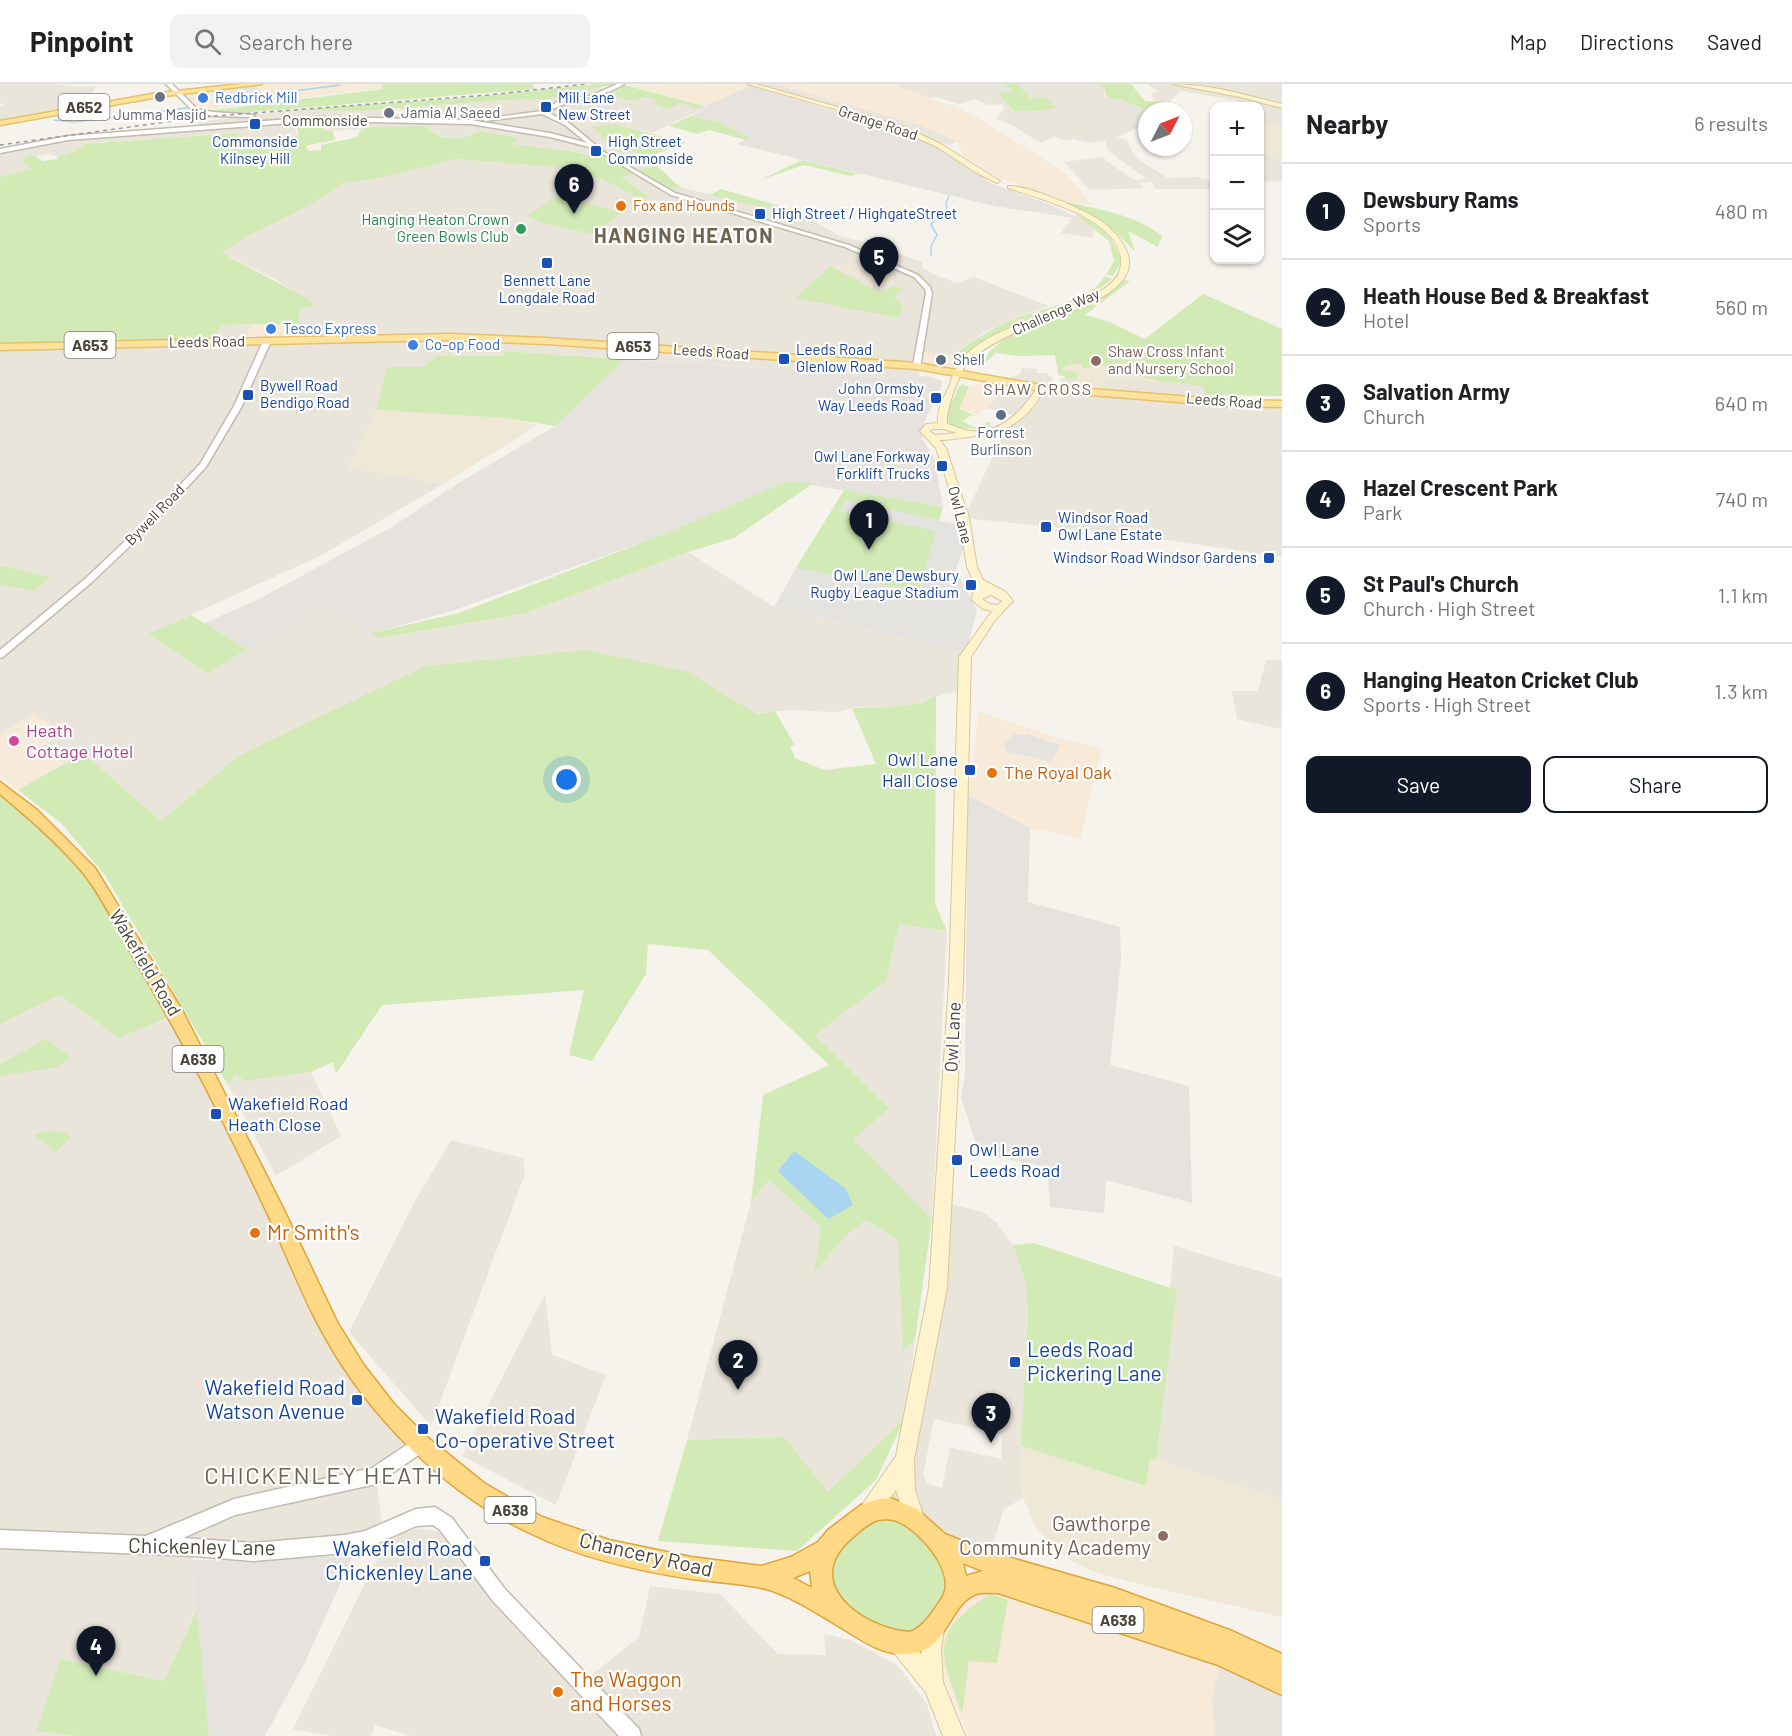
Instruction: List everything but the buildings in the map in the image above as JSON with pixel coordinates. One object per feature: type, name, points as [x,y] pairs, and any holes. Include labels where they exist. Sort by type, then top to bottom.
[{"type":"highway","name":"Wakefield Road","points":[[0,787],[32,813],[90,872],[135,944],[176,1014],[276,1212],[330,1329]]},
{"type":"highway","name":"Chancery Road","points":[[330,1329],[387,1411],[420,1444],[477,1490],[537,1526],[609,1551],[691,1568],[759,1576],[781,1583],[841,1615]]},
{"type":"highway","name":"A638","points":[[898,1642],[871,1632],[841,1615],[826,1596],[822,1583],[822,1565],[826,1550],[867,1512],[892,1509],[914,1518],[938,1542],[947,1552],[956,1573],[957,1586],[954,1599]]},
{"type":"highway","name":"A638","points":[[938,1542],[987,1562],[1115,1599],[1232,1642],[1282,1666]]},
{"type":"highway","name":"Chancery Road","points":[[759,1576],[782,1572],[805,1563],[826,1550]]},
{"type":"highway","name":"A638","points":[[934,1629],[954,1599],[966,1587],[980,1581],[998,1582],[1221,1655],[1282,1684]]},
{"type":"highway","points":[[898,1642],[918,1640],[934,1629]]},
{"type":"main road","name":"A652","points":[[0,123],[175,93],[259,84]]},
{"type":"main road","name":"Grange Road","points":[[750,84],[897,127],[932,141],[985,176],[997,181],[994,183],[998,186],[1010,187]]},
{"type":"main road","points":[[1175,84],[1251,97],[1282,106]]},
{"type":"main road","name":"Challenge Way","points":[[942,432],[944,402],[975,355],[1010,332],[1098,295],[1116,283],[1125,267],[1123,248],[1113,234],[1097,221],[1068,207],[1010,187]]},
{"type":"main road","name":"Leeds Road","points":[[0,346],[463,337],[917,366],[960,378],[989,379],[1040,391],[1056,389],[1228,403],[1282,402]]},
{"type":"main road","points":[[942,432],[967,433],[1006,428],[1023,415],[1040,391]]},
{"type":"main road","name":"Owl Lane","points":[[914,1518],[906,1499],[903,1479],[939,1288],[956,982],[965,657],[990,613],[1007,604],[1007,598],[979,582],[972,567],[964,518],[942,432]]},
{"type":"main road","name":"Owl Lane","points":[[979,582],[977,586],[979,595]]},
{"type":"main road","points":[[990,613],[979,603],[979,595],[993,591]]},
{"type":"main road","name":"Owl Lane","points":[[867,1512],[905,1460]]},
{"type":"main road","points":[[934,1629],[930,1657],[934,1686],[954,1736]]},
{"type":"main road","points":[[898,1642],[934,1686]]},
{"type":"street","points":[[169,84],[192,109],[202,112],[257,115]]},
{"type":"street","points":[[462,121],[543,112],[557,104],[594,96],[621,84]]},
{"type":"street","points":[[301,112],[320,113],[335,119]]},
{"type":"street","points":[[543,112],[567,124],[594,147],[673,194],[847,246],[916,276],[928,288],[929,293],[917,366]]},
{"type":"street","name":"Commonside","points":[[0,150],[61,138],[161,129],[335,119],[462,121],[550,135],[594,147]]},
{"type":"street","name":"Bywell Road","points":[[0,655],[89,580],[148,524],[203,465],[238,406],[267,341]]},
{"type":"street","points":[[141,1547],[217,1514],[255,1502],[376,1476],[420,1444]]},
{"type":"street","name":"Chickenley Lane","points":[[0,1539],[141,1547],[195,1547],[254,1552],[345,1544],[365,1540],[416,1518],[435,1516],[446,1524],[498,1594],[632,1736]]},
{"type":"street","points":[[195,1547],[201,1522]]},
{"type":"shaded area","points":[[0,84],[95,86],[91,97],[81,98],[76,107],[0,122],[0,107],[5,104],[0,103]]},
{"type":"shaded area","points":[[247,84],[381,84],[383,88],[200,110],[187,105],[175,93]]},
{"type":"shaded area","points":[[742,84],[751,86],[704,106],[624,85]]},
{"type":"shaded area","points":[[756,84],[775,84],[897,118],[957,141],[950,145],[944,144],[891,123]]},
{"type":"shaded area","points":[[775,84],[889,84],[956,107],[977,117],[1064,172],[1093,206],[1060,200],[999,178],[963,155],[957,141],[920,125]]},
{"type":"shaded area","points":[[900,84],[1004,84],[1013,92],[999,93],[1012,111],[1056,108],[1047,98],[1030,98],[1018,84],[1099,84],[1100,87],[1104,87],[1105,97],[1119,99],[1138,107],[1138,128],[1114,139],[1127,140],[1132,152],[1139,160],[1168,178],[1197,177],[1210,180],[1210,189],[1155,189],[1152,182],[1138,183],[1144,188],[1090,190],[1064,162],[1101,157],[1134,180],[1147,179],[1109,152],[1105,141],[1091,143],[1054,137],[1040,143],[1012,125],[996,119],[1004,109],[1002,104],[989,105],[975,99],[959,104],[936,97],[931,98],[895,86]]},
{"type":"shaded area","points":[[1148,84],[1282,84],[1282,125],[1264,124],[1264,102],[1242,102],[1181,91],[1169,102],[1155,101],[1151,93],[1158,92]]},
{"type":"shaded area","points":[[256,85],[261,94],[241,98],[244,103],[224,106],[219,99],[222,99],[221,94],[233,92],[231,88]]},
{"type":"shaded area","points":[[751,86],[909,134],[936,147],[991,183],[1074,216],[1073,218],[994,206],[737,144],[749,138],[718,122],[691,116],[702,110],[699,108]]},
{"type":"shaded area","points":[[597,87],[606,89],[603,95],[633,101],[645,97],[657,100],[669,99],[703,109],[652,133],[615,124],[630,150],[657,166],[637,170],[605,154],[594,157],[577,152],[511,144],[518,138],[481,131],[461,139],[436,135],[426,126],[329,131],[322,124],[295,127],[297,135],[287,136],[288,141],[243,143],[237,133],[84,144],[79,150],[57,157],[51,154],[21,158],[34,169],[0,177],[0,152],[60,140],[198,127],[197,122],[291,110],[383,110],[385,115],[401,114],[400,108],[547,99]]},
{"type":"shaded area","points":[[1264,123],[1282,125],[1282,160],[1264,152]]},
{"type":"shaded area","points":[[1264,152],[1282,160],[1279,161],[1282,162],[1282,181],[1264,182]]},
{"type":"shaded area","points":[[456,159],[571,168],[642,199],[649,197],[620,177],[635,174],[661,190],[680,187],[809,218],[841,237],[865,242],[923,262],[922,267],[931,273],[956,283],[974,277],[1049,306],[983,333],[953,355],[943,354],[920,365],[919,378],[886,379],[813,371],[505,351],[503,356],[436,356],[423,367],[387,367],[379,405],[348,467],[443,484],[320,556],[149,634],[208,673],[325,606],[380,638],[523,614],[688,552],[774,607],[966,652],[964,692],[947,693],[922,703],[889,707],[856,707],[837,712],[787,710],[757,714],[688,672],[238,756],[161,821],[83,753],[64,763],[39,748],[65,732],[33,716],[0,733],[0,347],[300,342],[285,330],[286,324],[302,324],[298,320],[301,309],[314,305],[273,278],[222,253],[245,237],[299,211],[334,190],[341,183],[380,178]]},
{"type":"shaded area","points":[[1078,214],[1094,228],[1092,238],[1061,233]]},
{"type":"shaded area","points":[[858,263],[885,266],[894,278],[892,284],[865,281],[834,266]]},
{"type":"shaded area","points":[[222,324],[251,325],[246,340],[211,340]]},
{"type":"shaded area","points":[[286,324],[285,330],[302,330],[300,338],[246,340],[251,325]]},
{"type":"shaded area","name":"Shaw Cross Infant and Nursery School","points":[[1133,351],[1143,377],[1158,381],[1107,379],[1108,391],[1078,389],[1077,379],[1058,375],[1059,355]]},
{"type":"shaded area","points":[[922,352],[964,357],[956,370],[920,365]]},
{"type":"shaded area","points":[[622,359],[813,371],[886,379],[928,376],[942,381],[942,386],[924,422],[922,439],[934,456],[943,507],[788,481],[659,536],[449,612],[371,633],[325,606],[247,649],[204,623],[255,601],[392,527],[457,484],[555,426],[619,365]]},
{"type":"shaded area","points":[[1022,368],[1037,369],[1037,373],[1046,373],[1052,378],[1053,386],[1061,386],[1061,378],[1078,379],[1107,391],[1106,379],[1158,381],[1204,386],[1207,403],[1282,407],[1282,557],[1141,536],[964,518],[1001,439],[998,434],[1022,418],[987,408],[1014,383],[1004,379],[1020,374]]},
{"type":"shaded area","points":[[983,382],[1000,386],[1004,390],[987,408],[977,414],[959,409],[970,386]]},
{"type":"shaded area","points":[[376,410],[505,418],[538,425],[443,484],[348,467]]},
{"type":"shaded area","points":[[709,425],[739,428],[739,439],[736,443],[739,443],[735,449],[725,446],[730,440],[707,435],[700,441],[691,438]]},
{"type":"shaded area","points":[[847,500],[965,526],[967,539],[956,569],[977,611],[966,652],[774,607],[796,568],[919,592],[936,531],[838,511]]},
{"type":"shaded area","points":[[1266,660],[1282,660],[1281,729],[1237,719],[1232,691],[1258,691]]},
{"type":"shaded area","points":[[979,712],[1062,739],[1103,748],[1095,772],[1081,839],[1030,828],[968,795]]},
{"type":"shaded area","points":[[33,715],[65,731],[40,748],[64,763],[18,790],[0,777],[0,733]]},
{"type":"shaded area","points":[[1014,733],[1025,736],[1027,734],[1060,745],[1051,762],[1022,756],[1005,751],[1007,748],[1003,746]]},
{"type":"shaded area","points":[[968,795],[1030,828],[1028,902],[1120,927],[1121,959],[1110,1065],[1189,1086],[1192,1203],[1106,1180],[1104,1213],[1050,1207],[1047,1167],[979,1154],[961,1097],[965,1075]]},
{"type":"shaded area","points":[[899,924],[947,931],[932,1219],[852,1139],[889,1109],[815,1035],[886,981]]},
{"type":"shaded area","points":[[60,995],[119,1038],[176,1014],[330,1329],[420,1444],[376,1476],[383,1533],[365,1540],[195,1547],[192,1560],[197,1610],[164,1681],[60,1659],[38,1731],[77,1736],[0,1736],[0,1024]]},
{"type":"shaded area","points":[[311,1072],[341,1136],[276,1176],[228,1085],[236,1073],[245,1081]]},
{"type":"shaded area","points":[[451,1140],[523,1158],[525,1174],[431,1426],[349,1332],[415,1201]]},
{"type":"shaded area","points":[[769,1180],[821,1227],[815,1273],[844,1237],[866,1220],[899,1240],[903,1349],[915,1340],[905,1418],[828,1492],[784,1437],[687,1440],[751,1202]]},
{"type":"shaded area","points":[[943,1202],[983,1212],[997,1223],[1013,1245],[1026,1284],[1028,1316],[1020,1470],[1023,1498],[1004,1509],[987,1562],[881,1496],[905,1460]],"holes":[[[934,1419],[1002,1434],[1001,1459],[950,1447],[942,1488],[927,1483],[923,1475]]]},
{"type":"shaded area","points":[[1174,1246],[1282,1278],[1282,1500],[1156,1460],[1177,1290],[1170,1288]]},
{"type":"shaded area","points":[[545,1294],[552,1355],[606,1375],[556,1505],[462,1456]]},
{"type":"shaded area","name":"Gawthorpe Community Academy","points":[[1021,1446],[1146,1486],[1150,1458],[1282,1500],[1282,1617],[1126,1581],[1092,1571],[1070,1560],[1036,1527],[1023,1498],[1020,1470]]},
{"type":"shaded area","points":[[415,1528],[439,1532],[490,1597],[574,1689],[639,1637],[650,1586],[720,1594],[778,1654],[826,1655],[824,1634],[851,1640],[897,1665],[927,1704],[936,1736],[411,1736],[375,1725],[371,1736],[331,1736],[293,1729],[387,1539]]},
{"type":"shaded area","points":[[353,1556],[305,1662],[265,1736],[209,1736],[192,1560]]},
{"type":"shaded area","points":[[999,1589],[1218,1668],[1212,1698],[1214,1736],[968,1736],[940,1667],[941,1636],[961,1607],[972,1598],[984,1590]]},
{"type":"shaded area","points":[[1221,1655],[1282,1684],[1282,1736],[1214,1736],[1212,1698]]},
{"type":"green space","points":[[381,84],[532,84],[535,89],[226,114],[205,111],[383,89]]},
{"type":"green space","points":[[616,84],[547,99],[362,111],[291,110],[473,97]]},
{"type":"green space","points":[[1004,84],[1018,84],[1030,98],[1047,98],[1057,108],[1013,111],[998,93],[1013,92]]},
{"type":"green space","points":[[1099,84],[1131,84],[1145,101],[1169,102],[1138,102],[1138,107],[1119,99],[1107,98],[1104,87],[1100,87]]},
{"type":"green space","points":[[624,85],[704,106],[697,109],[680,103],[668,109],[653,104],[657,100],[645,97],[633,101],[602,95]]},
{"type":"green space","points":[[691,116],[718,122],[750,138],[746,140],[709,130],[698,134],[669,126]]},
{"type":"green space","points":[[615,124],[686,143],[645,158],[630,150],[618,152],[592,127]]},
{"type":"green space","points":[[321,125],[327,131],[332,131],[336,140],[308,145],[306,146],[309,151],[321,150],[321,145],[357,137],[362,128],[426,126],[443,137],[461,139],[481,131],[519,138],[512,144],[577,152],[594,157],[601,155],[635,174],[621,177],[650,197],[642,199],[571,168],[456,159],[380,178],[341,183],[334,190],[299,211],[245,237],[222,253],[308,299],[315,305],[301,309],[298,320],[303,324],[222,325],[211,340],[0,343],[0,177],[33,169],[20,159],[34,155],[43,161],[57,159],[57,157],[78,150],[84,144],[238,133],[243,143],[288,141],[293,148],[288,137],[299,135],[296,127]]},
{"type":"green space","points":[[802,160],[858,174],[851,176],[804,165],[760,180]]},
{"type":"green space","points":[[657,166],[680,187],[669,190],[637,170]]},
{"type":"green space","points":[[1020,185],[1055,198],[1139,222],[1162,236],[1158,247],[1128,231],[1135,252],[1097,219],[1070,206],[1023,189]]},
{"type":"green space","points":[[721,189],[804,213],[789,213],[710,195]]},
{"type":"green space","points":[[563,196],[621,213],[592,234],[543,223],[527,216],[554,198]]},
{"type":"green space","points":[[1079,217],[1102,230],[1112,240],[1121,262],[1113,276],[1106,275],[1114,261],[1109,241]]},
{"type":"green space","points":[[830,266],[863,283],[862,285],[885,291],[893,286],[903,288],[894,297],[902,306],[899,318],[796,298]]},
{"type":"green space","points":[[1105,276],[1112,279],[1082,299],[1012,329],[964,357],[953,355],[982,335],[1006,323],[1077,298],[1098,285]]},
{"type":"green space","points":[[1124,280],[1130,281],[1085,315],[1107,321],[1145,339],[1203,294],[1282,329],[1282,396],[1205,395],[1203,386],[1143,377],[1139,368],[1129,367],[1126,364],[1083,368],[1081,364],[1065,365],[1066,367],[1061,368],[1063,370],[1080,373],[1076,373],[1078,379],[1065,378],[1058,375],[1055,355],[1021,356],[996,353],[979,368],[990,351],[1005,339],[1099,299],[1112,292]]},
{"type":"green space","points":[[505,351],[622,359],[619,365],[555,426],[505,418],[376,410],[387,367],[423,367],[436,356],[503,356]]},
{"type":"green space","points":[[963,384],[969,387],[959,409],[982,418],[972,415],[962,421],[974,427],[989,422],[991,427],[971,429],[950,426],[947,418],[948,411],[958,388]]},
{"type":"green space","points":[[788,481],[812,484],[734,538],[688,552],[523,614],[380,638],[371,633],[459,613],[659,536]]},
{"type":"green space","points":[[844,490],[943,507],[919,593],[796,568]]},
{"type":"green space","points":[[0,566],[51,577],[34,591],[0,584]]},
{"type":"green space","points":[[191,615],[247,649],[208,674],[148,634]]},
{"type":"green space","points":[[587,650],[688,672],[757,714],[775,711],[795,745],[790,746],[795,758],[824,770],[876,764],[852,708],[922,703],[936,696],[935,904],[947,931],[899,924],[886,981],[815,1035],[889,1109],[853,1139],[932,1219],[915,1340],[903,1350],[898,1240],[866,1220],[844,1237],[814,1274],[821,1227],[769,1180],[751,1202],[763,1095],[829,1065],[708,950],[648,944],[646,974],[592,1061],[569,1055],[584,990],[382,1005],[336,1074],[333,1062],[311,1072],[245,1081],[236,1074],[228,1085],[105,875],[61,823],[18,790],[83,753],[161,821],[238,756],[426,666]]},
{"type":"green space","points":[[0,787],[90,872],[176,1014],[119,1038],[60,995],[0,1024]]},
{"type":"green space","points":[[46,1039],[71,1057],[57,1067],[0,1076],[0,1064]]},
{"type":"green space","points":[[60,1131],[71,1137],[56,1152],[33,1135]]},
{"type":"green space","points":[[1034,1243],[1177,1290],[1156,1460],[1150,1458],[1146,1486],[1021,1446],[1028,1316],[1026,1284],[1013,1245]]},
{"type":"green space","points":[[905,1418],[876,1480],[797,1551],[658,1541],[687,1440],[784,1437],[828,1492]]},
{"type":"green space","points":[[892,1509],[956,1573],[918,1640],[847,1619],[822,1559],[826,1550]]},
{"type":"green space","points":[[990,1594],[1008,1600],[997,1663],[969,1661],[962,1714],[948,1675],[944,1646],[956,1621]]},
{"type":"green space","points":[[197,1610],[209,1736],[77,1736],[37,1731],[60,1659],[164,1681]]},
{"type":"water","points":[[794,1151],[845,1188],[853,1205],[828,1219],[778,1171]]},
{"type":"waterway","points":[[264,95],[340,85]]},
{"type":"waterway","points":[[54,120],[74,122],[187,108]]},
{"type":"waterway","points":[[937,216],[947,209],[946,203],[949,196]]},
{"type":"waterway","points":[[931,255],[931,246],[937,235],[931,225],[936,217]]},
{"type":"railway","points":[[0,145],[202,117],[489,95],[587,84]]},
{"type":"place","name":"Jumma Masjid","points":[[160,97]]},
{"type":"place","name":"Redbrick Mill","points":[[203,98]]},
{"type":"place","name":"Mill Lane New Street","points":[[546,107]]},
{"type":"place","name":"Jamia Al Saeed","points":[[389,113]]},
{"type":"place","name":"Commonside Kilnsey Hill","points":[[255,124]]},
{"type":"place","name":"High Street Commonside","points":[[596,151]]},
{"type":"place","name":"Fox and Hounds","points":[[621,206]]},
{"type":"place","name":"Hanging Heaton Cricket Club","points":[[574,214]]},
{"type":"place","name":"High Street / HighgateStreet","points":[[760,214]]},
{"type":"place","name":"Hanging Heaton Crown Green Bowls Club","points":[[521,229]]},
{"type":"place","name":"Bennett Lane Longdale Road","points":[[547,263]]},
{"type":"place","name":"St Paul's Church","points":[[879,287]]},
{"type":"place","name":"Tesco Express","points":[[271,329]]},
{"type":"place","name":"Co-op Food","points":[[413,345]]},
{"type":"place","name":"Leeds Road Glenlow Road","points":[[784,359]]},
{"type":"place","name":"Shell","points":[[941,360]]},
{"type":"place","name":"Shaw Cross Infant and Nursery School","points":[[1096,361]]},
{"type":"place","name":"Bywell Road Bendigo Road","points":[[248,395]]},
{"type":"place","name":"John Ormsby Way Leeds Road","points":[[936,398]]},
{"type":"place","name":"Forrest Burlinson","points":[[1001,415]]},
{"type":"place","name":"Owl Lane Forkway Forklift Trucks","points":[[942,466]]},
{"type":"place","name":"Windsor Road Owl Lane Estate","points":[[1046,527]]},
{"type":"place","name":"Dewsbury Rams","points":[[869,550]]},
{"type":"place","name":"Windsor Road Windsor Gardens","points":[[1269,558]]},
{"type":"place","name":"Owl Lane Dewsbury Rugby League Stadium","points":[[971,585]]},
{"type":"place","name":"Heath Cottage Hotel","points":[[14,741]]},
{"type":"place","name":"Owl Lane Hall Close","points":[[970,770]]},
{"type":"place","name":"The Royal Oak","points":[[992,773]]},
{"type":"place","name":"Wakefield Road Heath Close","points":[[216,1114]]},
{"type":"place","name":"Owl Lane Leeds Road","points":[[957,1160]]},
{"type":"place","name":"Mr Smith's","points":[[255,1233]]},
{"type":"place","name":"Leeds Road Pickering Lane","points":[[1015,1362]]},
{"type":"place","name":"Heath House Bed & Breakfast","points":[[738,1390]]},
{"type":"place","name":"Wakefield Road Watson Avenue","points":[[357,1400]]},
{"type":"place","name":"Wakefield Road Co-operative Street","points":[[423,1429]]},
{"type":"place","name":"Salvation Army","points":[[991,1443]]},
{"type":"place","name":"Gawthorpe Community Academy","points":[[1163,1536]]},
{"type":"place","name":"Wakefield Road Chickenley Lane","points":[[485,1561]]},
{"type":"place","name":"Hazel Crescent Park","points":[[96,1676]]},
{"type":"place","name":"The Waggon and Horses","points":[[558,1692]]},
{"type":"district","name":"HANGING HEATON","points":[[684,236]]},
{"type":"district","name":"SHAW CROSS","points":[[1038,389]]},
{"type":"district","name":"CHICKENLEY HEATH","points":[[324,1476]]}]
